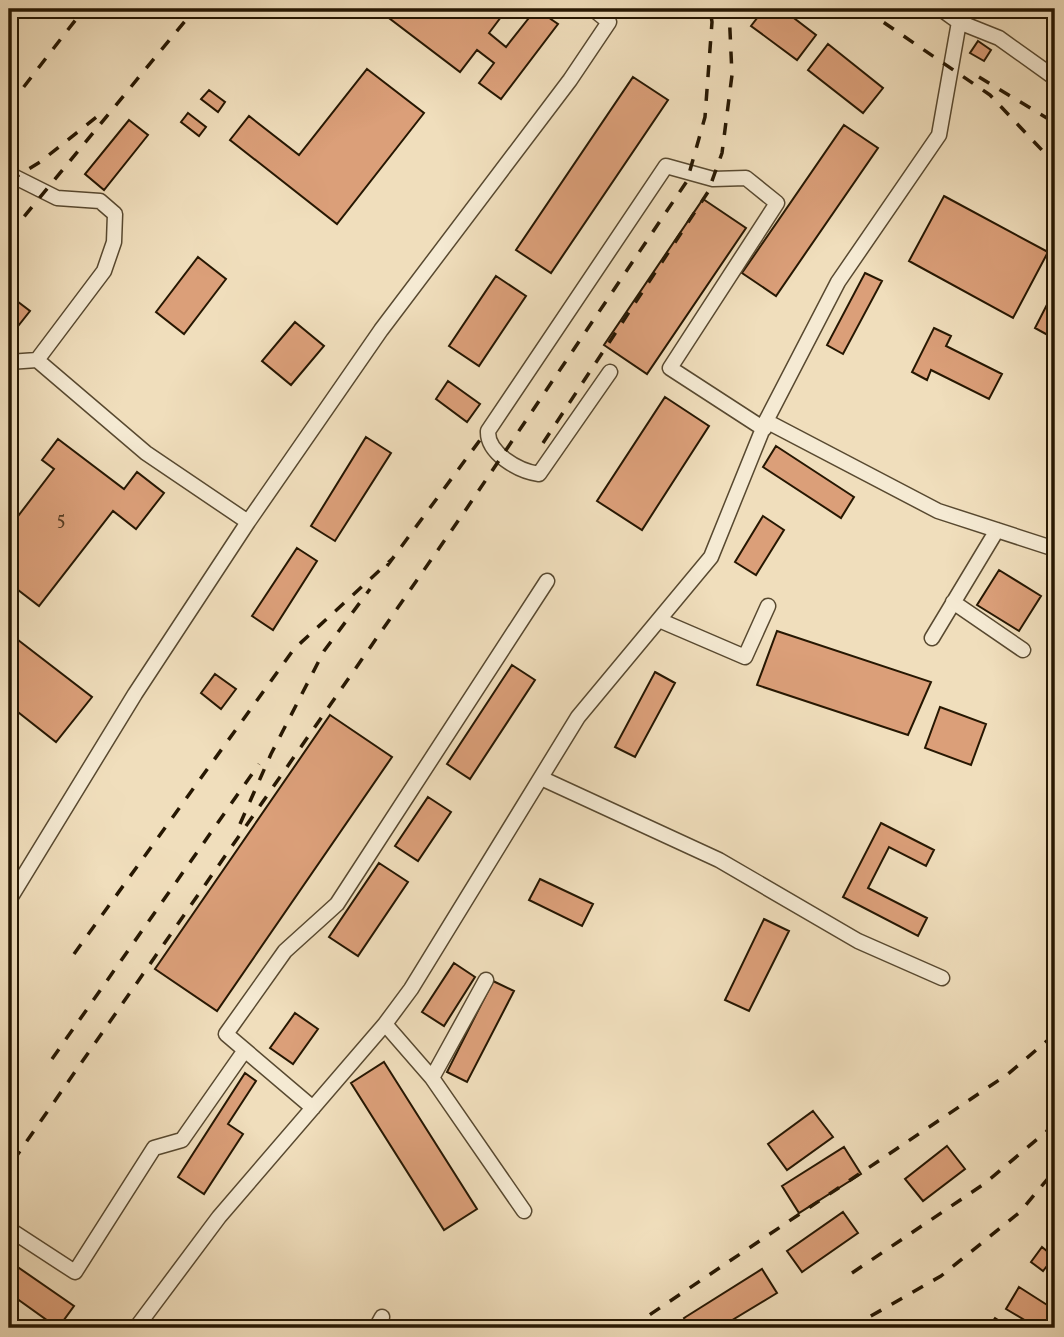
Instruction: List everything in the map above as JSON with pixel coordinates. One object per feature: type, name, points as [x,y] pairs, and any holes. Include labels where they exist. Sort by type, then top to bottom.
[{"type":"street","points":[[9,900],[135,694],[248,522],[381,330],[570,80],[609,22],[593,9]]},
{"type":"street","points":[[941,9],[959,22],[999,38],[1055,78]]},
{"type":"street","points":[[136,1328],[219,1217],[385,1024],[418,977],[578,717],[711,557],[763,430],[838,282],[939,135],[959,22]]},
{"type":"street","points":[[610,372],[538,474],[530,473],[494,452],[488,442],[488,431],[666,166],[713,179],[746,178],[777,203],[670,368],[763,430],[938,511],[1055,549]]},
{"type":"street","points":[[9,174],[57,198],[100,201],[115,214],[114,242],[104,271],[37,360]]},
{"type":"street","points":[[9,362],[37,360],[146,453],[248,522]]},
{"type":"street","points":[[932,638],[998,530]]},
{"type":"street","points":[[313,1108],[226,1034],[285,951],[337,904],[547,581]]},
{"type":"street","points":[[953,602],[1023,650]]},
{"type":"street","points":[[659,620],[745,657],[768,606]]},
{"type":"street","points":[[541,778],[719,860],[858,941],[942,978]]},
{"type":"street","points":[[432,1078],[486,980]]},
{"type":"street","points":[[385,1024],[432,1078],[524,1210]]},
{"type":"street","points":[[9,1229],[75,1272],[154,1148],[182,1140],[245,1050]]},
{"type":"building","points":[[390,9],[507,9],[489,33],[506,47],[536,9],[558,24],[501,99],[479,83],[494,63],[477,50],[460,72],[385,15]]},
{"type":"building","points":[[764,9],[782,9],[816,35],[797,60],[751,26]]},
{"type":"building","points":[[978,41],[991,50],[984,61],[970,53]]},
{"type":"building","points":[[828,44],[883,88],[863,113],[808,70]]},
{"type":"building","points":[[367,69],[424,113],[337,224],[230,140],[249,116],[299,155]]},
{"type":"building","points":[[633,77],[668,100],[551,273],[516,250]]},
{"type":"building","points":[[209,90],[225,102],[218,112],[201,99]]},
{"type":"building","points":[[188,113],[206,127],[199,136],[181,122]]},
{"type":"building","points":[[129,120],[148,135],[104,190],[85,174]]},
{"type":"building","points":[[844,125],[878,148],[776,296],[742,273]]},
{"type":"building","points":[[944,196],[1048,252],[1013,318],[909,261]]},
{"type":"building","points":[[703,199],[746,228],[647,374],[604,345]]},
{"type":"building","points":[[198,257],[226,279],[184,334],[156,312]]},
{"type":"building","points":[[865,273],[882,281],[843,354],[827,345]]},
{"type":"building","points":[[496,276],[526,296],[479,366],[449,346]]},
{"type":"building","points":[[1055,289],[1055,339],[1035,328]]},
{"type":"building","points":[[9,295],[30,311],[11,335],[9,333]]},
{"type":"building","points":[[295,322],[324,346],[291,385],[262,361]]},
{"type":"building","points":[[934,328],[951,336],[946,346],[1002,374],[989,399],[931,370],[927,380],[912,372]]},
{"type":"building","points":[[448,381],[480,404],[467,422],[436,399]]},
{"type":"building","points":[[665,397],[709,426],[642,530],[597,501]]},
{"type":"building","points":[[366,437],[391,453],[335,541],[311,526]]},
{"type":"building","points":[[58,439],[124,489],[137,472],[164,493],[136,529],[113,511],[39,606],[9,583],[9,528],[54,469],[42,460]]},
{"type":"building","points":[[776,446],[854,497],[841,518],[763,467]]},
{"type":"building","points":[[763,516],[784,530],[756,575],[735,562]]},
{"type":"building","points":[[297,548],[317,561],[273,630],[252,616]]},
{"type":"building","points":[[999,570],[1041,596],[1019,631],[977,605]]},
{"type":"building","points":[[777,631],[931,682],[908,735],[757,685]]},
{"type":"building","points":[[9,633],[92,697],[56,742],[9,705]]},
{"type":"building","points":[[512,665],[535,680],[470,779],[447,764]]},
{"type":"building","points":[[655,672],[675,683],[635,757],[615,747]]},
{"type":"building","points":[[215,674],[236,689],[221,709],[201,693]]},
{"type":"building","points":[[940,707],[986,724],[971,765],[925,748]]},
{"type":"building","points":[[330,715],[392,757],[217,1011],[155,969]]},
{"type":"building","points":[[428,797],[451,812],[418,861],[395,846]]},
{"type":"building","points":[[881,823],[934,850],[926,866],[889,847],[868,888],[927,918],[918,936],[843,897]]},
{"type":"building","points":[[379,863],[408,882],[358,956],[329,937]]},
{"type":"building","points":[[540,879],[593,904],[582,926],[529,900]]},
{"type":"building","points":[[764,919],[789,931],[749,1011],[725,1000]]},
{"type":"building","points":[[454,963],[475,977],[444,1026],[422,1012]]},
{"type":"building","points":[[493,981],[514,991],[467,1082],[447,1072]]},
{"type":"building","points":[[295,1013],[318,1029],[293,1064],[270,1048]]},
{"type":"building","points":[[384,1062],[477,1209],[444,1230],[351,1083]]},
{"type":"building","points":[[245,1073],[256,1081],[228,1124],[243,1134],[204,1194],[178,1177]]},
{"type":"building","points":[[813,1111],[833,1137],[787,1170],[768,1144]]},
{"type":"building","points":[[947,1146],[965,1169],[923,1201],[905,1179]]},
{"type":"building","points":[[844,1147],[861,1174],[799,1213],[782,1186]]},
{"type":"building","points":[[843,1212],[858,1233],[802,1272],[787,1251]]},
{"type":"building","points":[[1042,1247],[1054,1257],[1043,1271],[1031,1262]]},
{"type":"building","points":[[9,1261],[74,1306],[58,1328],[9,1293]]},
{"type":"building","points":[[762,1269],[777,1293],[719,1328],[690,1328],[684,1318]]},
{"type":"building","points":[[1019,1287],[1055,1310],[1055,1328],[1038,1328],[1006,1309]]},
{"type":"building","points":[[995,1318],[1011,1328],[988,1328]]},
{"type":"railway","points":[[9,106],[84,9]]},
{"type":"railway","points":[[9,235],[195,9]]},
{"type":"railway","points":[[13,1161],[465,511],[687,181],[705,117],[712,22],[710,9]]},
{"type":"railway","points":[[543,443],[708,192],[722,153],[732,75],[729,9]]},
{"type":"railway","points":[[864,9],[990,95],[1055,164]]},
{"type":"railway","points":[[979,77],[1055,123]]},
{"type":"railway","points":[[9,181],[40,162],[99,115]]},
{"type":"railway","points":[[387,566],[480,440]]},
{"type":"railway","points":[[74,954],[294,649],[392,559]]},
{"type":"railway","points":[[240,824],[271,754],[324,651],[370,589]]},
{"type":"railway","points":[[52,1059],[259,764]]},
{"type":"railway","points":[[630,1328],[1008,1074],[1055,1034]]},
{"type":"railway","points":[[852,1273],[984,1184],[1047,1131],[1055,1118]]},
{"type":"railway","points":[[850,1328],[941,1276],[1020,1212],[1055,1170]]}]
